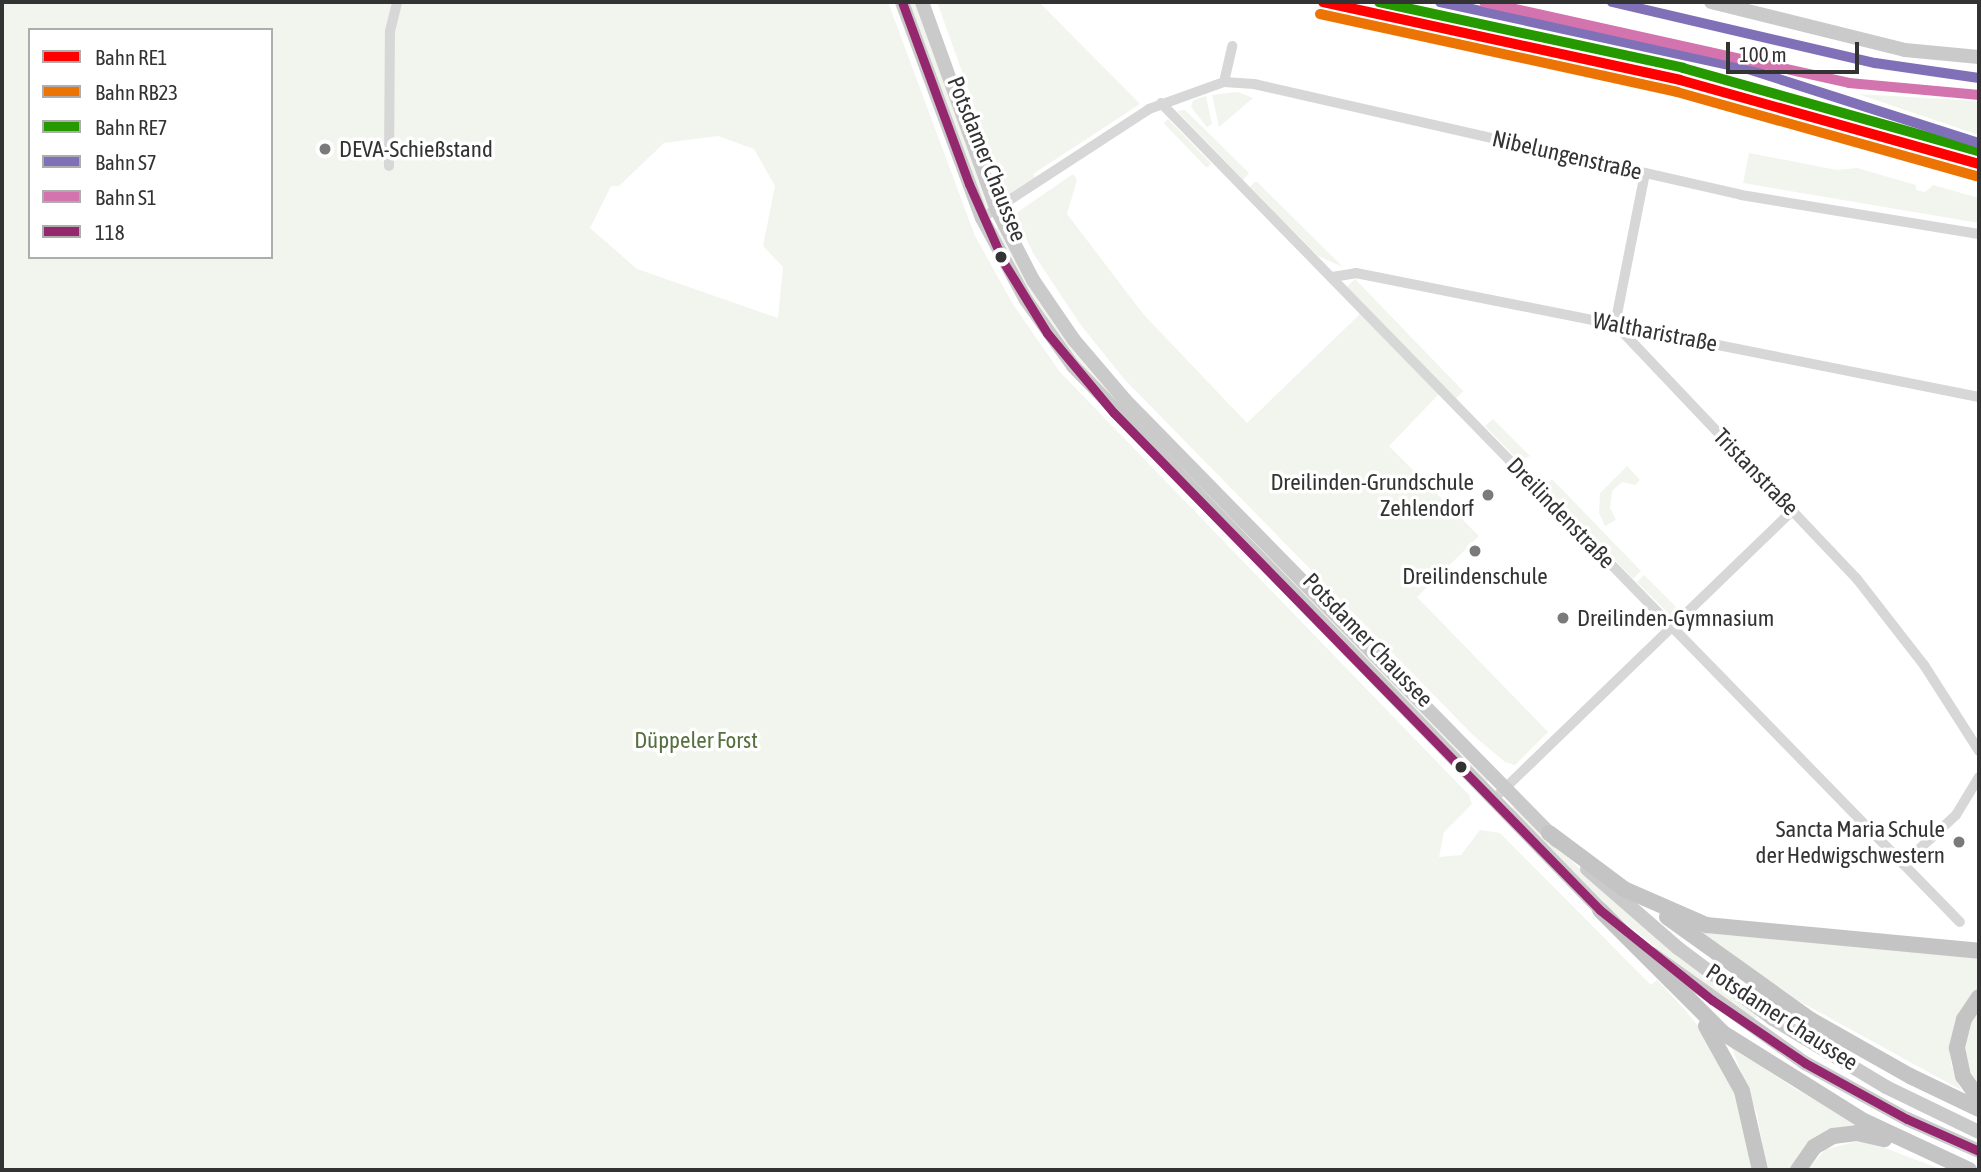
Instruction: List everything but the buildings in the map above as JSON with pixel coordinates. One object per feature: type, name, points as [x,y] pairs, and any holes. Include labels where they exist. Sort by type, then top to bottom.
[{"type":"highway","points":[[1549,833],[1811,1020],[1910,1076],[1979,1109]]},
{"type":"highway","points":[[1648,903],[1732,931],[1979,951]]},
{"type":"highway","points":[[1600,911],[1692,1006],[1793,1080],[1929,1153],[1969,1170]]},
{"type":"highway","points":[[1979,997],[1964,1019],[1957,1048],[1963,1076],[1979,1099]]},
{"type":"highway","points":[[1692,1006],[1731,1065],[1749,1114],[1760,1170]]},
{"type":"highway","points":[[1798,1170],[1820,1143],[1849,1133],[1929,1153]]},
{"type":"main road","name":"Potsdamer Chaussee","points":[[902,2],[982,218],[1026,300],[1088,384],[1600,911],[1712,1000],[1805,1063],[1907,1119],[1979,1152]]},
{"type":"main road","name":"Potsdamer Chaussee","points":[[922,2],[997,211],[1045,299],[1108,383],[1549,833],[1629,907],[1749,1003],[1875,1081],[1979,1132]]},
{"type":"main road","points":[[1712,2],[1746,5],[1905,50],[1979,57]]},
{"type":"street","points":[[389,166],[390,30],[397,2]]},
{"type":"street","points":[[1224,82],[1232,46]]},
{"type":"street","name":"Nibelungenstraße","points":[[982,218],[997,211],[1161,103],[1224,82],[1254,84],[1741,194],[1979,234]]},
{"type":"street","name":"Dreilindenstraße","points":[[1161,103],[1960,922]]},
{"type":"street","points":[[1615,324],[1645,173]]},
{"type":"street","name":"Waltharistraße","points":[[1332,277],[1356,272],[1979,397]]},
{"type":"street","name":"Tristanstraße","points":[[1615,324],[1793,510],[1907,640],[1979,751]]},
{"type":"street","points":[[1493,800],[1793,510]]},
{"type":"street","points":[[1903,864],[1956,815],[1979,778]]},
{"type":"green space","name":"Düppeler Forst","points":[[2,2],[888,2],[975,236],[1014,306],[1060,372],[1469,795],[1472,804],[1444,832],[1439,857],[1461,855],[1480,830],[1500,833],[1651,985],[1657,980],[1685,1010],[1710,1041],[1736,1091],[1754,1170],[2,1170]],"holes":[[[718,136],[754,149],[775,186],[763,246],[783,267],[778,318],[637,269],[590,228],[611,186],[619,186],[664,143]]]},
{"type":"green space","points":[[906,2],[918,2],[991,207],[983,210]]},
{"type":"green space","points":[[937,2],[1039,2],[1140,104],[1033,174],[1036,179],[1007,197]]},
{"type":"green space","points":[[1238,92],[1253,98],[1219,127],[1212,95]]},
{"type":"green space","points":[[1858,94],[1979,101],[1979,135],[1905,110]]},
{"type":"green space","points":[[1206,96],[1212,124],[1207,127],[1191,107],[1193,100]]},
{"type":"green space","points":[[1185,110],[1249,173],[1243,180],[1177,111]]},
{"type":"green space","points":[[1168,119],[1211,164],[1207,168],[1164,123]]},
{"type":"green space","points":[[1749,153],[1837,170],[1857,168],[1916,185],[1916,190],[1925,192],[1933,185],[1979,198],[1979,223],[1743,183]]},
{"type":"green space","points":[[1073,174],[1077,180],[1067,214],[1144,315],[1247,423],[1360,314],[1439,394],[1389,446],[1479,536],[1417,597],[1548,732],[1515,765],[1505,762],[1473,735],[1125,380],[1080,324],[1033,253],[1015,214]]},
{"type":"green space","points":[[1256,181],[1343,267],[1318,256],[1250,187]]},
{"type":"green space","points":[[1000,226],[1047,311],[1490,779],[1485,785],[1123,416],[1045,321],[993,230]]},
{"type":"green space","points":[[1355,279],[1463,391],[1455,399],[1347,287]]},
{"type":"green space","points":[[1493,419],[1530,456],[1519,461],[1485,426]]},
{"type":"green space","points":[[1627,466],[1640,480],[1635,485],[1622,482],[1612,491],[1610,508],[1616,520],[1605,526],[1599,513],[1600,493]]},
{"type":"green space","points":[[1552,479],[1641,571],[1633,579],[1544,487]]},
{"type":"green space","points":[[1644,575],[1681,612],[1674,619],[1637,582]]},
{"type":"green space","points":[[1516,805],[1592,881],[1758,1014],[1751,1023],[1616,916],[1510,811]]},
{"type":"green space","points":[[1703,933],[1979,957],[1979,987],[1955,1020],[1951,1045],[1951,1064],[1961,1090],[1788,995]]},
{"type":"green space","points":[[1979,1008],[1979,1086],[1969,1069],[1965,1050],[1967,1030]]},
{"type":"green space","points":[[1731,1046],[1794,1088],[1861,1126],[1807,1144],[1790,1170],[1767,1170],[1757,1114]]},
{"type":"green space","points":[[1859,1141],[1943,1170],[1807,1170],[1826,1149]]},
{"type":"rail line","name":"RE1","points":[[1323,2],[1680,80],[1979,164]]},
{"type":"rail line","name":"RE7","points":[[1379,2],[1683,68],[1979,151]]},
{"type":"rail line","name":"S7","points":[[1440,2],[1748,69],[1979,143]]},
{"type":"rail line","name":"S1","points":[[1484,2],[1849,83],[1979,95]]},
{"type":"rail line","name":"S7","points":[[1612,2],[1875,63],[1979,78]]},
{"type":"rail line","name":"RB23","points":[[1320,14],[1677,92],[1976,176]]},
{"type":"transit line","name":"118","points":[[902,2],[969,184],[1004,263],[1047,333],[1114,413],[1600,910],[1712,1000],[1805,1063],[1907,1119],[1979,1151]]},
{"type":"place","name":"DEVA-Schießstand","points":[[325,149]]},
{"type":"place","name":"Dreilinden-Grundschule Zehlendorf","points":[[1488,495]]},
{"type":"place","name":"Dreilindenschule","points":[[1475,551]]},
{"type":"place","name":"Dreilinden-Gymnasium","points":[[1563,618]]},
{"type":"place","name":"Sancta Maria Schule der Hedwigschwestern","points":[[1959,842]]}]
